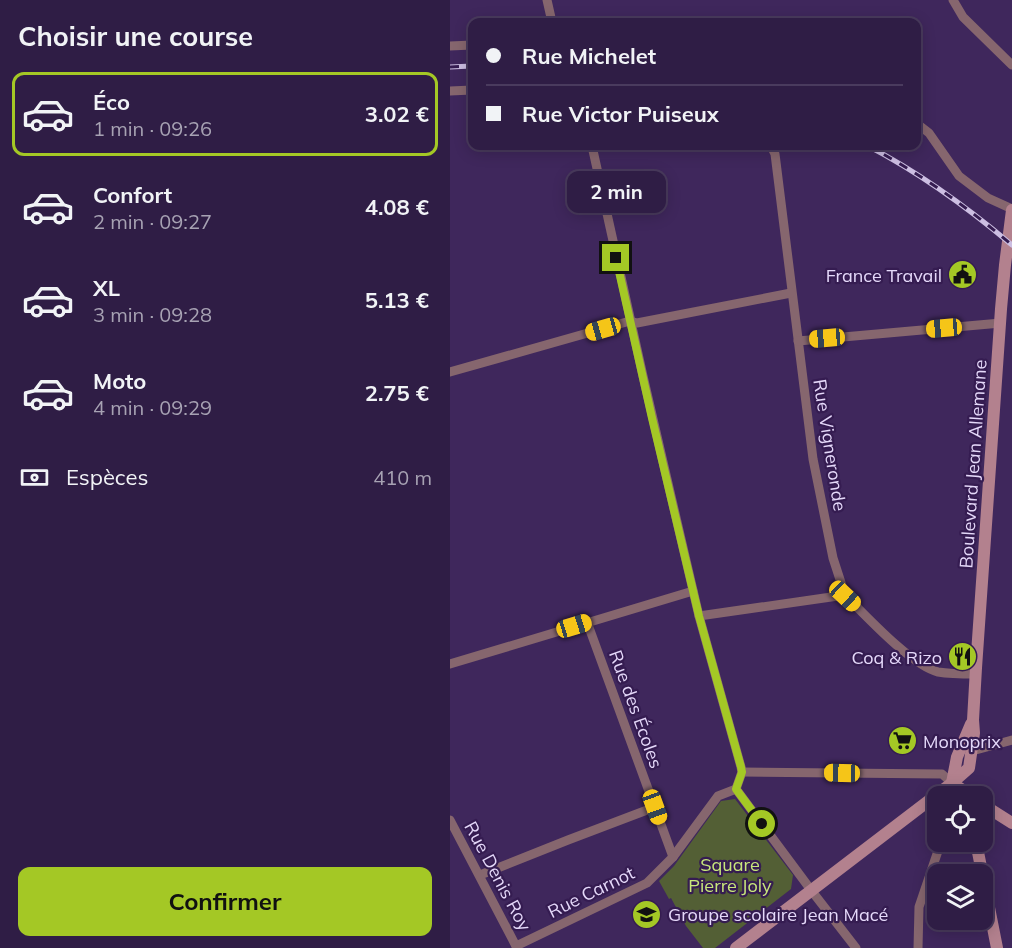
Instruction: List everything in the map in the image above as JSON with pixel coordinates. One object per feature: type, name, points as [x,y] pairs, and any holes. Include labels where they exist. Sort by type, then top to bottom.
[{"type":"main road","name":"Boulevard Jean Allemane","points":[[952,783],[969,768],[974,734],[972,720],[975,674],[1005,265],[1012,210]]},
{"type":"main road","name":"Boulevard Jean Allemane","points":[[952,783],[957,758],[972,720]]},
{"type":"main road","points":[[736,948],[952,783],[957,786]]},
{"type":"main road","points":[[993,813],[1012,823]]},
{"type":"main road","points":[[978,852],[998,948]]},
{"type":"street","points":[[547,0],[551,18]]},
{"type":"street","points":[[953,0],[963,16],[1012,65]]},
{"type":"street","points":[[450,46],[468,45]]},
{"type":"street","points":[[450,91],[468,90]]},
{"type":"street","points":[[921,127],[930,133],[960,176],[988,198],[1012,210]]},
{"type":"street","points":[[593,150],[693,591],[742,772],[736,789],[856,948]]},
{"type":"street","name":"Rue Vigneronde","points":[[773,150],[813,459],[832,558],[845,596]]},
{"type":"street","points":[[450,372],[630,321],[637,323],[791,293]]},
{"type":"street","points":[[798,341],[1001,324]]},
{"type":"street","points":[[450,664],[693,591]]},
{"type":"street","points":[[699,616],[845,596],[910,657],[928,668],[937,672],[975,674]]},
{"type":"street","name":"Rue des Écoles","points":[[587,622],[673,857]]},
{"type":"street","points":[[972,751],[1012,740]]},
{"type":"street","points":[[742,772],[942,774],[952,783],[952,786]]},
{"type":"street","name":"Rue Carnot","points":[[517,947],[647,883],[673,857],[718,796],[736,789]]},
{"type":"street","points":[[480,875],[655,807]]},
{"type":"street","name":"Rue Denis Roy","points":[[450,821],[517,947]]},
{"type":"street","points":[[918,948],[920,907],[938,852]]},
{"type":"green space","name":"Square Pierre Joly","points":[[735,799],[793,875],[791,889],[715,948],[703,948],[686,926],[659,881],[674,866],[721,801]]},
{"type":"railway","points":[[450,67],[468,66]]},
{"type":"railway","points":[[875,150],[943,191],[1012,245]]},
{"type":"place","name":"France Travail","points":[[963,275]]},
{"type":"place","name":"Coq & Rizo","points":[[963,657]]},
{"type":"place","name":"Monoprix","points":[[902,741]]},
{"type":"place","name":"Groupe scolaire Jean Macé","points":[[647,914]]},
{"type":"route","points":[[616,258],[699,616],[741,767],[742,772],[736,789],[762,824]]}]
